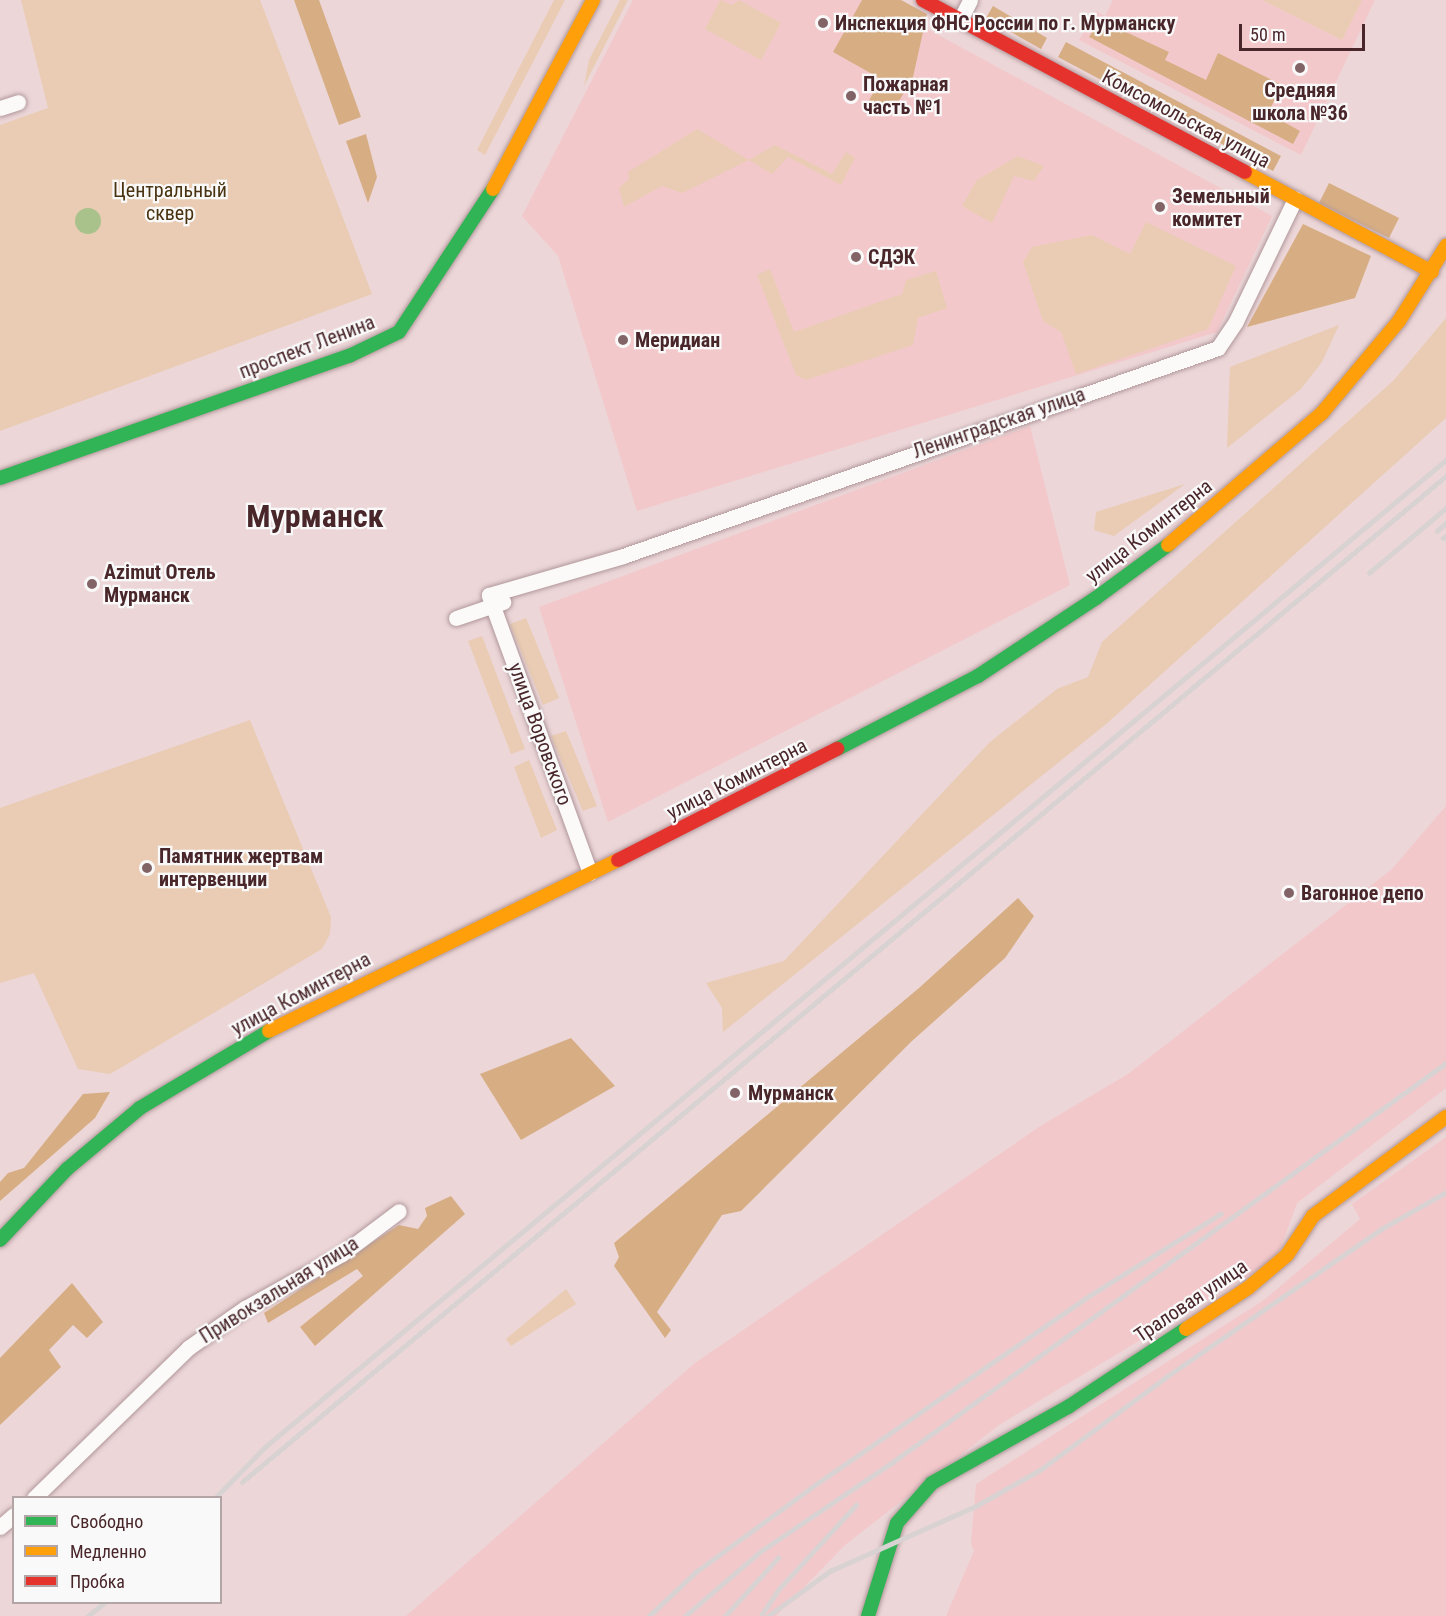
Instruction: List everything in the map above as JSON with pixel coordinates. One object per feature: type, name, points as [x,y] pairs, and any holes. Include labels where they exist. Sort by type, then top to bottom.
[{"type":"main road","name":"проспект Ленина","points":[[0,477],[356,353],[399,332],[491,194],[594,0]]},
{"type":"main road","name":"Комсомольская улица","points":[[922,0],[1432,272]]},
{"type":"main road","name":"улица Коминтерна","points":[[0,1240],[67,1168],[140,1108],[208,1065],[318,1004],[590,873],[978,676],[1096,598],[1183,532],[1322,413],[1392,330],[1432,272],[1446,246]]},
{"type":"main road","name":"Траловая улица","points":[[868,1616],[897,1523],[932,1483],[1068,1407],[1248,1288],[1287,1255],[1313,1216],[1446,1117]]},
{"type":"street","points":[[960,20],[970,0]]},
{"type":"street","points":[[0,108],[18,102]]},
{"type":"street","name":"Ленинградская улица","points":[[456,618],[491,600],[1218,348],[1236,321],[1295,199]]},
{"type":"street","name":"улица Воровского","points":[[491,600],[590,873]]},
{"type":"street","name":"Привокзальная улица","points":[[35,1496],[188,1348],[245,1308],[342,1254],[399,1210]]},
{"type":"street","points":[[0,1527],[12,1517]]},
{"type":"shaded area","points":[[294,0],[319,0],[361,117],[339,125]]},
{"type":"shaded area","points":[[633,0],[874,0],[1272,216],[1217,332],[637,511],[558,256],[522,216]]},
{"type":"shaded area","points":[[862,0],[901,0],[927,14],[913,77],[895,108],[880,113],[867,104],[881,79],[833,52]]},
{"type":"shaded area","points":[[1113,0],[1375,0],[1301,155],[1079,40],[1096,11],[1105,16]]},
{"type":"shaded area","points":[[993,6],[1047,38],[1041,49],[986,18]]},
{"type":"shaded area","points":[[1100,20],[1169,52],[1165,60],[1206,80],[1218,53],[1282,85],[1268,113],[1300,131],[1293,144],[1089,37]]},
{"type":"shaded area","points":[[1066,42],[1281,156],[1273,171],[1058,57]]},
{"type":"shaded area","points":[[366,134],[377,177],[368,203],[346,141]]},
{"type":"shaded area","points":[[1329,183],[1399,218],[1389,238],[1319,203]]},
{"type":"shaded area","points":[[88,208],[97,212],[101,221],[97,230],[88,234],[79,230],[75,221],[79,212]]},
{"type":"shaded area","points":[[1303,224],[1371,256],[1355,298],[1247,327]]},
{"type":"shaded area","points":[[1030,426],[1070,585],[608,822],[539,607]]},
{"type":"shaded area","points":[[1446,806],[1446,1088],[1297,1203],[1277,1258],[999,1425],[845,1545],[776,1616],[406,1616],[695,1363],[1042,1125],[1128,1074],[1391,870]]},
{"type":"shaded area","points":[[1018,898],[1034,916],[1005,958],[912,1041],[741,1211],[722,1215],[657,1312],[671,1330],[665,1338],[614,1266],[619,1257],[614,1243],[919,988]]},
{"type":"shaded area","points":[[571,1038],[615,1086],[521,1140],[480,1074]]},
{"type":"shaded area","points":[[110,1092],[95,1118],[0,1201],[0,1182],[8,1173],[24,1168],[83,1094]]},
{"type":"shaded area","points":[[1446,1137],[1446,1616],[946,1616],[974,1551],[971,1543],[976,1484],[1264,1300],[1360,1219],[1352,1204]]},
{"type":"shaded area","points":[[451,1196],[465,1214],[315,1346],[300,1327],[363,1276],[357,1269],[268,1323],[264,1313],[399,1225],[418,1229],[427,1216],[425,1208]]},
{"type":"shaded area","points":[[72,1283],[103,1322],[87,1338],[73,1325],[49,1350],[61,1367],[0,1425],[0,1358]]},
{"type":"green space","name":"Центральный сквер","points":[[21,0],[260,0],[372,294],[0,431],[0,125],[48,108]]},
{"type":"green space","points":[[554,0],[565,0],[485,155],[477,150]]},
{"type":"green space","points":[[620,0],[628,0],[584,86],[589,60]]},
{"type":"green space","points":[[720,0],[732,5],[739,0],[781,23],[761,60],[705,29]]},
{"type":"green space","points":[[1262,0],[1362,0],[1342,40]]},
{"type":"green space","points":[[697,129],[749,160],[682,193],[662,186],[624,207],[619,188],[629,179],[628,172]]},
{"type":"green space","points":[[775,145],[832,174],[846,152],[855,158],[841,185],[788,157],[772,174],[749,160]]},
{"type":"green space","points":[[1018,156],[1044,166],[1034,181],[1014,176],[992,223],[962,206],[977,180]]},
{"type":"green space","points":[[1146,222],[1236,266],[1208,329],[1076,374],[1061,332],[1043,321],[1023,262],[1032,247],[1092,235],[1130,254]]},
{"type":"green space","points":[[770,269],[794,332],[902,294],[906,280],[936,271],[947,308],[918,318],[913,345],[806,380],[796,375],[757,275]]},
{"type":"green space","points":[[1446,318],[1446,418],[1105,725],[723,1032],[722,1008],[706,983],[784,961],[990,742],[1057,689],[1088,677],[1102,642],[1394,380]]},
{"type":"green space","points":[[1339,325],[1322,362],[1301,389],[1227,448],[1230,367]]},
{"type":"green space","points":[[1185,484],[1114,536],[1094,530],[1096,512]]},
{"type":"green space","points":[[526,618],[559,698],[543,705],[510,624]]},
{"type":"green space","points":[[482,636],[525,749],[511,754],[468,641]]},
{"type":"green space","points":[[250,720],[331,917],[330,934],[322,949],[110,1074],[78,1069],[34,973],[0,983],[0,808]]},
{"type":"green space","points":[[566,731],[597,806],[583,811],[551,736]]},
{"type":"green space","points":[[529,760],[557,830],[541,838],[514,767]]},
{"type":"green space","points":[[566,1289],[576,1304],[511,1346],[506,1339]]},
{"type":"railway","points":[[217,1496],[265,1447],[1446,460]]},
{"type":"railway","points":[[242,1482],[1446,476]]},
{"type":"railway","points":[[1369,573],[1446,508]]},
{"type":"railway","points":[[1437,531],[1446,523]]},
{"type":"railway","points":[[685,1616],[761,1551],[890,1464],[1446,1063]]},
{"type":"railway","points":[[768,1616],[830,1571],[974,1507],[1040,1470],[1166,1377],[1381,1229],[1446,1192]]},
{"type":"railway","points":[[649,1616],[697,1571],[812,1487],[1089,1296],[1220,1214]]},
{"type":"railway","points":[[762,1614],[779,1589],[856,1505]]},
{"type":"railway","points":[[725,1616],[778,1558]]},
{"type":"railway","points":[[88,1616],[103,1604]]},
{"type":"traffic: fast","points":[[0,478],[349,356],[399,332],[493,189]]},
{"type":"traffic: fast","points":[[837,749],[978,676],[1096,598],[1168,545]]},
{"type":"traffic: fast","points":[[0,1240],[67,1169],[140,1108],[269,1031]]},
{"type":"traffic: fast","points":[[868,1616],[897,1523],[932,1483],[1068,1407],[1186,1329]]},
{"type":"traffic: slow","points":[[493,189],[593,0]]},
{"type":"traffic: slow","points":[[1245,172],[1432,272]]},
{"type":"traffic: slow","points":[[1168,545],[1322,413],[1399,321],[1446,246]]},
{"type":"traffic: slow","points":[[269,1031],[618,860]]},
{"type":"traffic: slow","points":[[1186,1329],[1248,1288],[1287,1255],[1313,1216],[1446,1117]]},
{"type":"traffic: jam","points":[[923,0],[1245,172]]},
{"type":"traffic: jam","points":[[618,860],[837,749]]},
{"type":"place","name":"Инспекция ФНС России по г. Мурманску","points":[[823,23]]},
{"type":"place","name":"Средняя школа №36","points":[[1300,68]]},
{"type":"place","name":"Пожарная часть №1","points":[[851,96]]},
{"type":"place","name":"Земельный комитет","points":[[1160,207]]},
{"type":"place","name":"СДЭК","points":[[856,257]]},
{"type":"place","name":"Меридиан","points":[[623,340]]},
{"type":"place","name":"Azimut Отель Мурманск","points":[[92,584]]},
{"type":"place","name":"Памятник жертвам интервенции","points":[[147,868]]},
{"type":"place","name":"Вагонное депо","points":[[1289,893]]},
{"type":"place","name":"Мурманск","points":[[735,1093]]},
{"type":"district","name":"Мурманск","points":[[315,516]]}]
